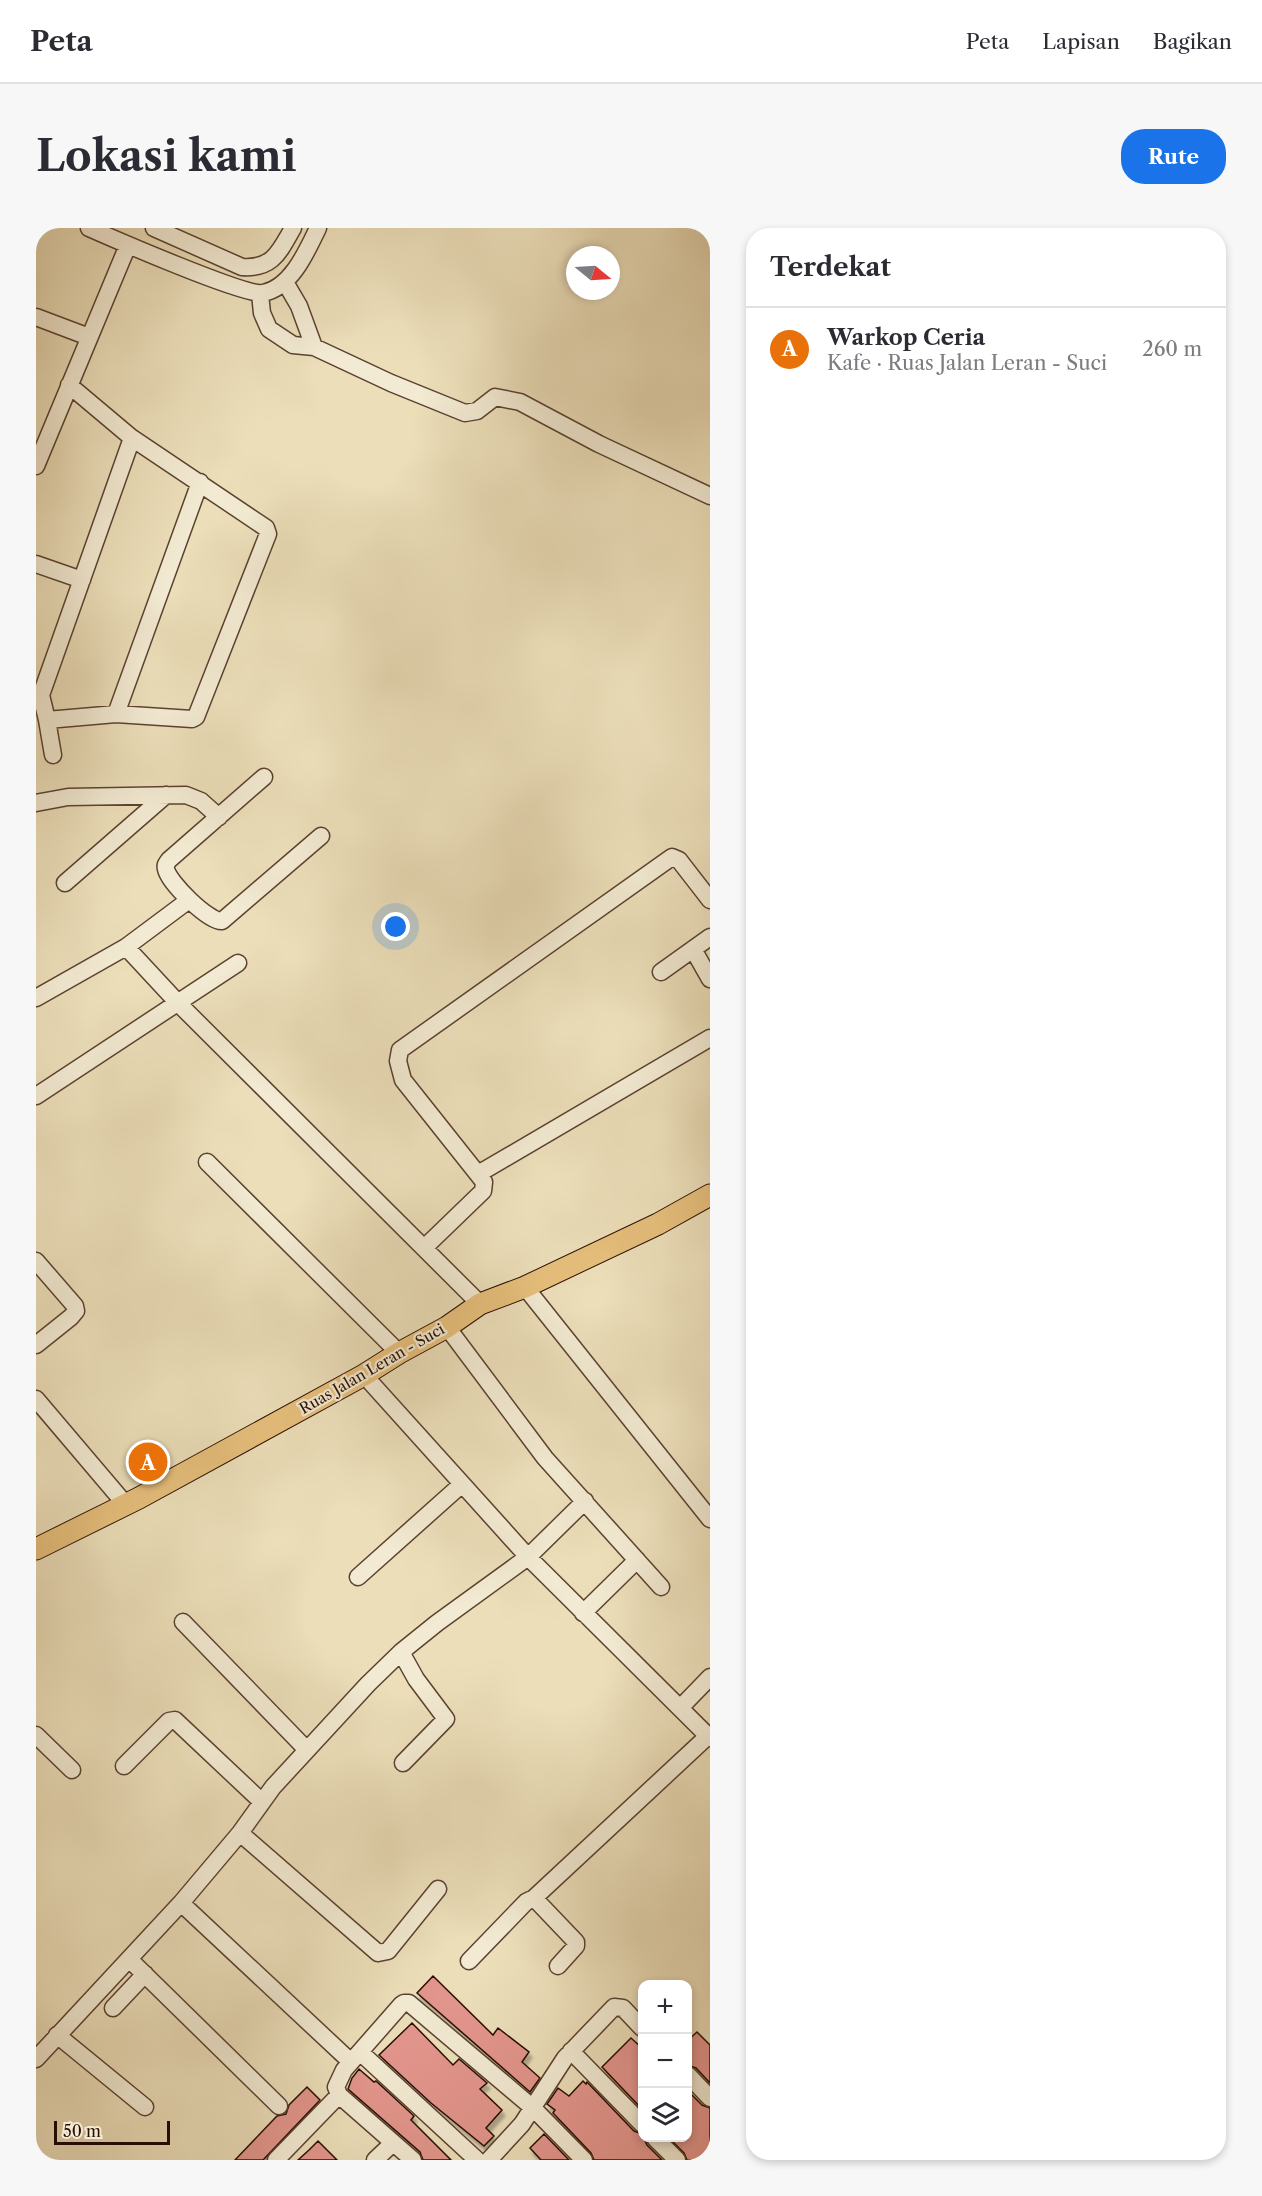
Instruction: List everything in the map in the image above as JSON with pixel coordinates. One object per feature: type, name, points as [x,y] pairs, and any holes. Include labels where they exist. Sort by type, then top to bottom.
[{"type":"main road","name":"Ruas Jalan Leran - Suci","points":[[36,1549],[126,1505],[364,1375],[447,1327],[480,1304],[525,1287],[658,1224],[710,1195]]},
{"type":"street","points":[[89,228],[234,286],[261,294],[285,282],[302,258],[318,228]]},
{"type":"street","points":[[154,228],[242,267],[254,268],[268,264],[273,259],[293,228]]},
{"type":"street","points":[[36,466],[128,245]]},
{"type":"street","points":[[285,282],[299,306],[314,347]]},
{"type":"street","points":[[261,294],[262,313],[269,329],[293,345],[314,347],[391,383],[465,413],[477,411],[495,397],[520,402],[600,444],[710,496]]},
{"type":"street","points":[[36,317],[89,337]]},
{"type":"street","points":[[47,720],[116,714],[192,719],[196,717],[267,539],[266,528],[132,438],[69,385]]},
{"type":"street","points":[[53,755],[41,695],[132,438]]},
{"type":"street","points":[[116,714],[200,482]]},
{"type":"street","points":[[36,564],[82,580]]},
{"type":"street","points":[[264,777],[169,860],[166,872],[189,900],[214,920],[222,921],[321,836]]},
{"type":"street","points":[[65,883],[166,795]]},
{"type":"street","points":[[36,803],[68,797],[186,795],[201,801],[219,817]]},
{"type":"street","points":[[424,1248],[483,1191],[484,1182],[403,1080],[398,1061],[400,1050],[672,857],[679,860],[710,900]]},
{"type":"street","points":[[36,998],[126,947],[189,900]]},
{"type":"street","points":[[661,972],[710,937]]},
{"type":"street","points":[[126,947],[178,1003],[480,1304]]},
{"type":"street","points":[[693,949],[710,979]]},
{"type":"street","points":[[36,1096],[238,963]]},
{"type":"street","points":[[478,1174],[710,1038]]},
{"type":"street","points":[[207,1162],[399,1353]]},
{"type":"street","points":[[36,1261],[75,1306],[76,1311],[36,1346]]},
{"type":"street","points":[[525,1287],[710,1519]]},
{"type":"street","points":[[447,1327],[545,1458],[661,1587]]},
{"type":"street","points":[[364,1375],[528,1557],[709,1737],[534,1898],[526,1902],[469,1961]]},
{"type":"street","points":[[36,1399],[126,1505]]},
{"type":"street","points":[[358,1577],[461,1485]]},
{"type":"street","points":[[36,2059],[181,1903],[240,1833],[273,1787],[368,1684],[401,1652],[437,1623],[528,1557],[585,1501]]},
{"type":"street","points":[[583,1613],[637,1560]]},
{"type":"street","points":[[183,1622],[307,1750]]},
{"type":"street","points":[[401,1652],[416,1679],[446,1719],[403,1763]]},
{"type":"street","points":[[680,1708],[710,1677]]},
{"type":"street","points":[[124,1766],[169,1721],[175,1720],[262,1802]]},
{"type":"street","points":[[36,1735],[72,1770]]},
{"type":"street","points":[[240,1833],[378,1953],[388,1952],[438,1889]]},
{"type":"street","points":[[534,1898],[576,1942],[576,1946],[558,1966]]},
{"type":"street","points":[[181,1903],[355,2057],[477,2160]]},
{"type":"street","points":[[129,1959],[279,2106]]},
{"type":"street","points":[[113,2008],[145,1974]]},
{"type":"street","points":[[413,2160],[339,2096],[336,2087],[344,2070],[355,2057],[401,2005],[409,2003],[533,2108],[584,2160]]},
{"type":"street","points":[[489,2160],[522,2124],[565,2058],[614,2007],[623,2008],[638,2024]]},
{"type":"street","points":[[57,2036],[145,2108]]},
{"type":"street","points":[[571,2051],[638,2120]]},
{"type":"street","points":[[692,2080],[710,2098]]},
{"type":"street","points":[[276,2160],[339,2096]]},
{"type":"street","points":[[659,2142],[677,2160]]},
{"type":"street","points":[[375,2160],[393,2143]]},
{"type":"building","points":[[433,1976],[493,2035],[498,2028],[529,2052],[522,2062],[540,2078],[530,2092],[417,1993]]},
{"type":"building","points":[[412,2023],[453,2065],[459,2059],[487,2083],[480,2089],[502,2110],[486,2128],[494,2136],[484,2146],[431,2103],[379,2055]]},
{"type":"building","points":[[697,2032],[710,2045],[710,2083],[692,2067],[692,2036]]},
{"type":"building","points":[[631,2038],[638,2044],[638,2105],[602,2067]]},
{"type":"building","points":[[359,2069],[374,2082],[376,2081],[414,2116],[411,2120],[451,2160],[423,2160],[420,2152],[348,2089]]},
{"type":"building","points":[[583,2081],[586,2084],[587,2082],[638,2132],[638,2142],[646,2142],[662,2160],[594,2160],[591,2153],[553,2113],[555,2110],[547,2104],[558,2088],[569,2096]]},
{"type":"building","points":[[307,2087],[320,2100],[263,2160],[235,2160],[277,2116],[286,2114],[289,2105]]},
{"type":"building","points":[[692,2095],[702,2105],[710,2108],[710,2160],[687,2160],[684,2153],[673,2142],[692,2142]]},
{"type":"building","points":[[544,2134],[569,2160],[541,2160],[530,2148]]},
{"type":"building","points":[[318,2141],[337,2160],[298,2160],[309,2150]]},
{"type":"place","name":"Warkop Ceria","points":[[148,1462]]}]
